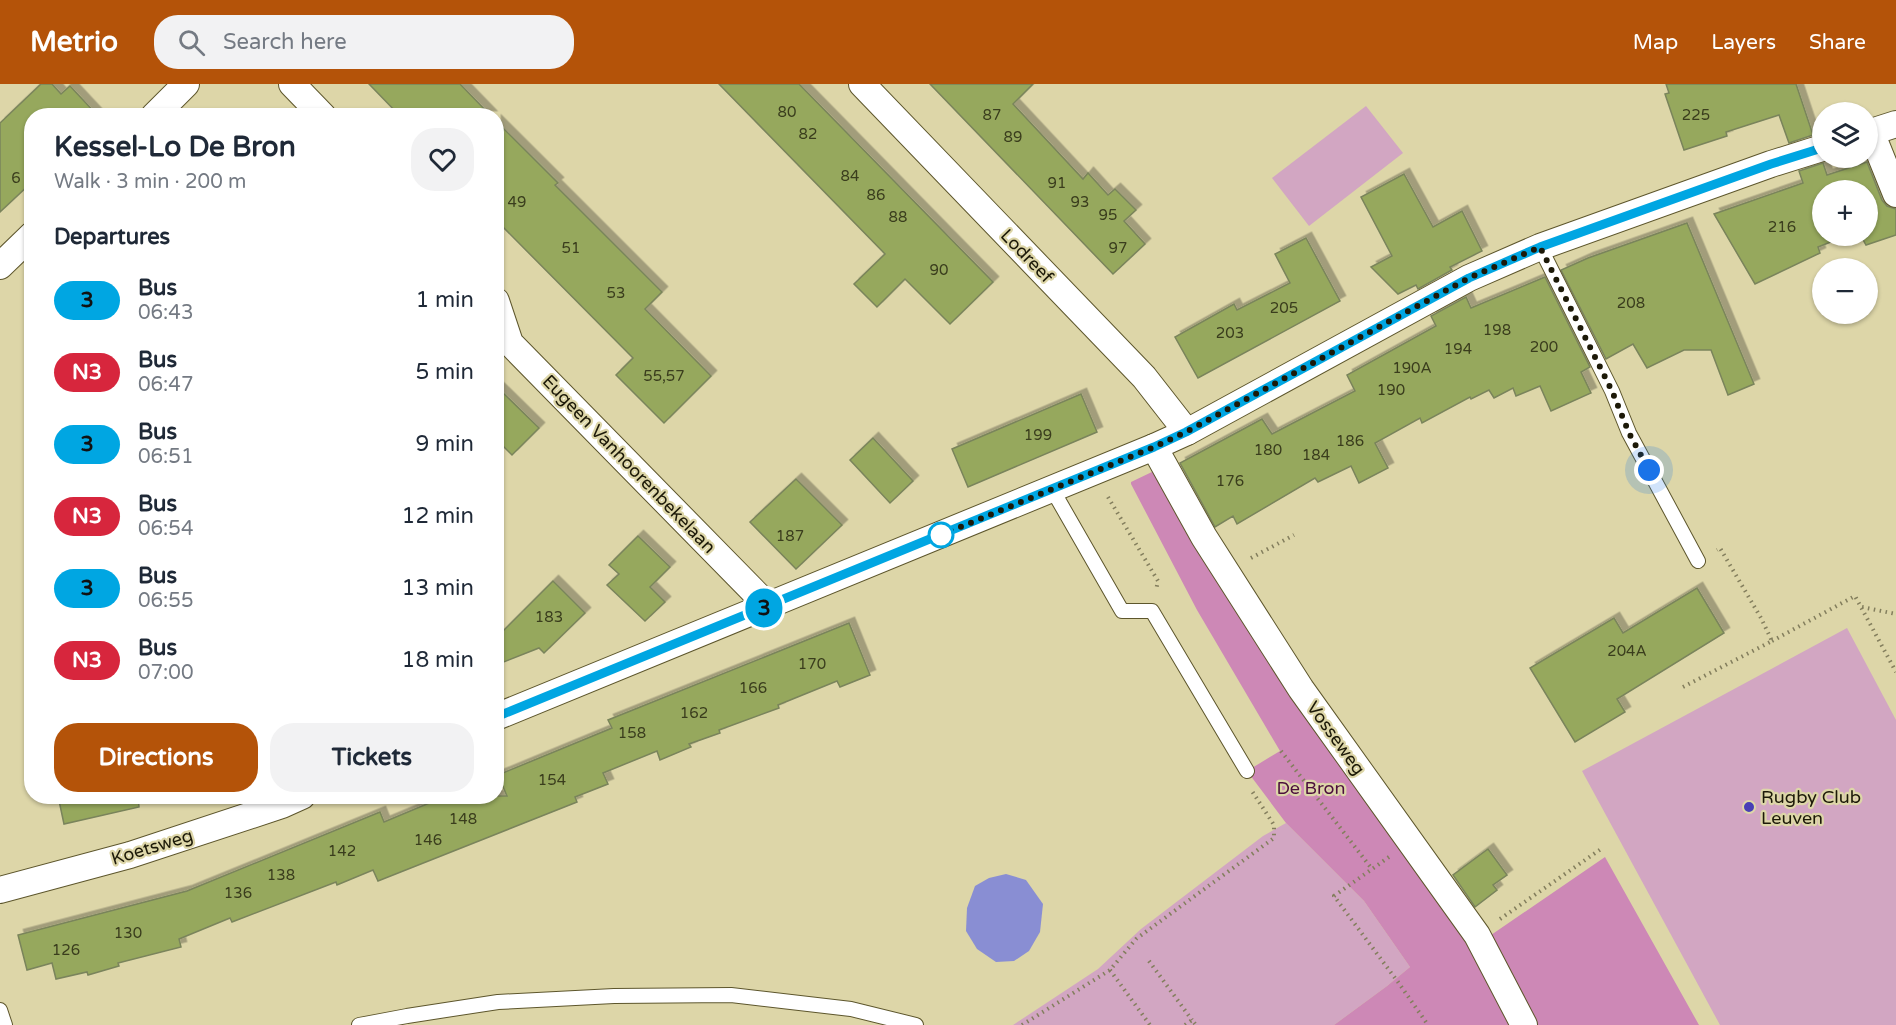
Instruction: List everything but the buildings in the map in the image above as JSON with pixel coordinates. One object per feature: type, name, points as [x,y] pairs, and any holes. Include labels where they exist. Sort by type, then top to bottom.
[{"type":"street","points":[[162,108],[186,84]]},
{"type":"street","points":[[291,84],[315,108]]},
{"type":"street","name":"Lodreef","points":[[862,84],[1144,377],[1186,432]]},
{"type":"street","points":[[1878,129],[1896,124]]},
{"type":"street","points":[[504,714],[1154,447],[1186,432],[1469,278],[1540,247],[1812,151]]},
{"type":"street","points":[[1878,153],[1896,194]]},
{"type":"street","points":[[0,266],[24,243]]},
{"type":"street","name":"Eugeen Vanhoorenbekelaan","points":[[504,328],[510,343],[768,606]]},
{"type":"street","name":"Vosseweg","points":[[1154,447],[1204,537],[1301,689],[1477,935],[1524,1025]]},
{"type":"street","name":"Koetsweg","points":[[0,890],[130,855],[284,804]]},
{"type":"lane","points":[[1540,247],[1612,391],[1629,433],[1698,561]]},
{"type":"lane","points":[[1052,489],[1122,611],[1152,611],[1246,771]]},
{"type":"lane","points":[[358,1025],[498,1002],[614,996],[708,995],[731,995],[851,1009],[916,1025]]},
{"type":"lane","points":[[0,1010],[4,1025]]},
{"type":"path","points":[[1093,472],[1158,581],[1152,611]]},
{"type":"path","points":[[1226,572],[1294,535]]},
{"type":"path","points":[[1698,561],[1720,548],[1772,641]]},
{"type":"path","points":[[1683,687],[1855,596],[1896,672]]},
{"type":"path","points":[[1862,607],[1896,614]]},
{"type":"path","points":[[1281,751],[1372,869]]},
{"type":"path","points":[[1022,1025],[1110,970],[1136,939],[1274,838],[1274,825],[1244,779],[1246,771]]},
{"type":"path","points":[[1410,842],[1334,896],[1428,1025]]},
{"type":"path","points":[[1477,935],[1601,849]]},
{"type":"path","points":[[1149,961],[1196,1025]]},
{"type":"path","points":[[1110,970],[1150,1025]]},
{"type":"path","points":[[1185,1025],[1192,1020]]},
{"type":"shaded area","points":[[1366,106],[1403,153],[1309,226],[1272,178]]},
{"type":"shaded area","name":"Rugby Club Leuven","points":[[1847,628],[1896,720],[1896,1025],[1720,1025],[1582,771]]},
{"type":"shaded area","points":[[1286,823],[1364,901],[1410,967],[1387,986],[1334,1025],[1013,1025],[1098,969],[1141,929],[1263,836]]},
{"type":"green space","name":"De Bron","points":[[1154,471],[1475,946],[1605,857],[1699,1025],[1334,1025],[1410,967],[1364,901],[1286,823],[1247,771],[1280,751],[1197,610],[1131,484]]},
{"type":"water","points":[[1006,874],[1026,880],[1043,904],[1040,932],[1029,951],[1014,961],[996,962],[977,949],[966,931],[967,908],[975,886],[989,878]]},
{"type":"bus line","name":"3","points":[[504,714],[1154,447],[1186,432],[1469,278],[1540,247],[1812,151]]},
{"type":"place","name":"Rugby Club Leuven","points":[[1749,807]]},
{"type":"route","points":[[941,535],[1186,432],[1469,278],[1540,247],[1649,470]]}]
